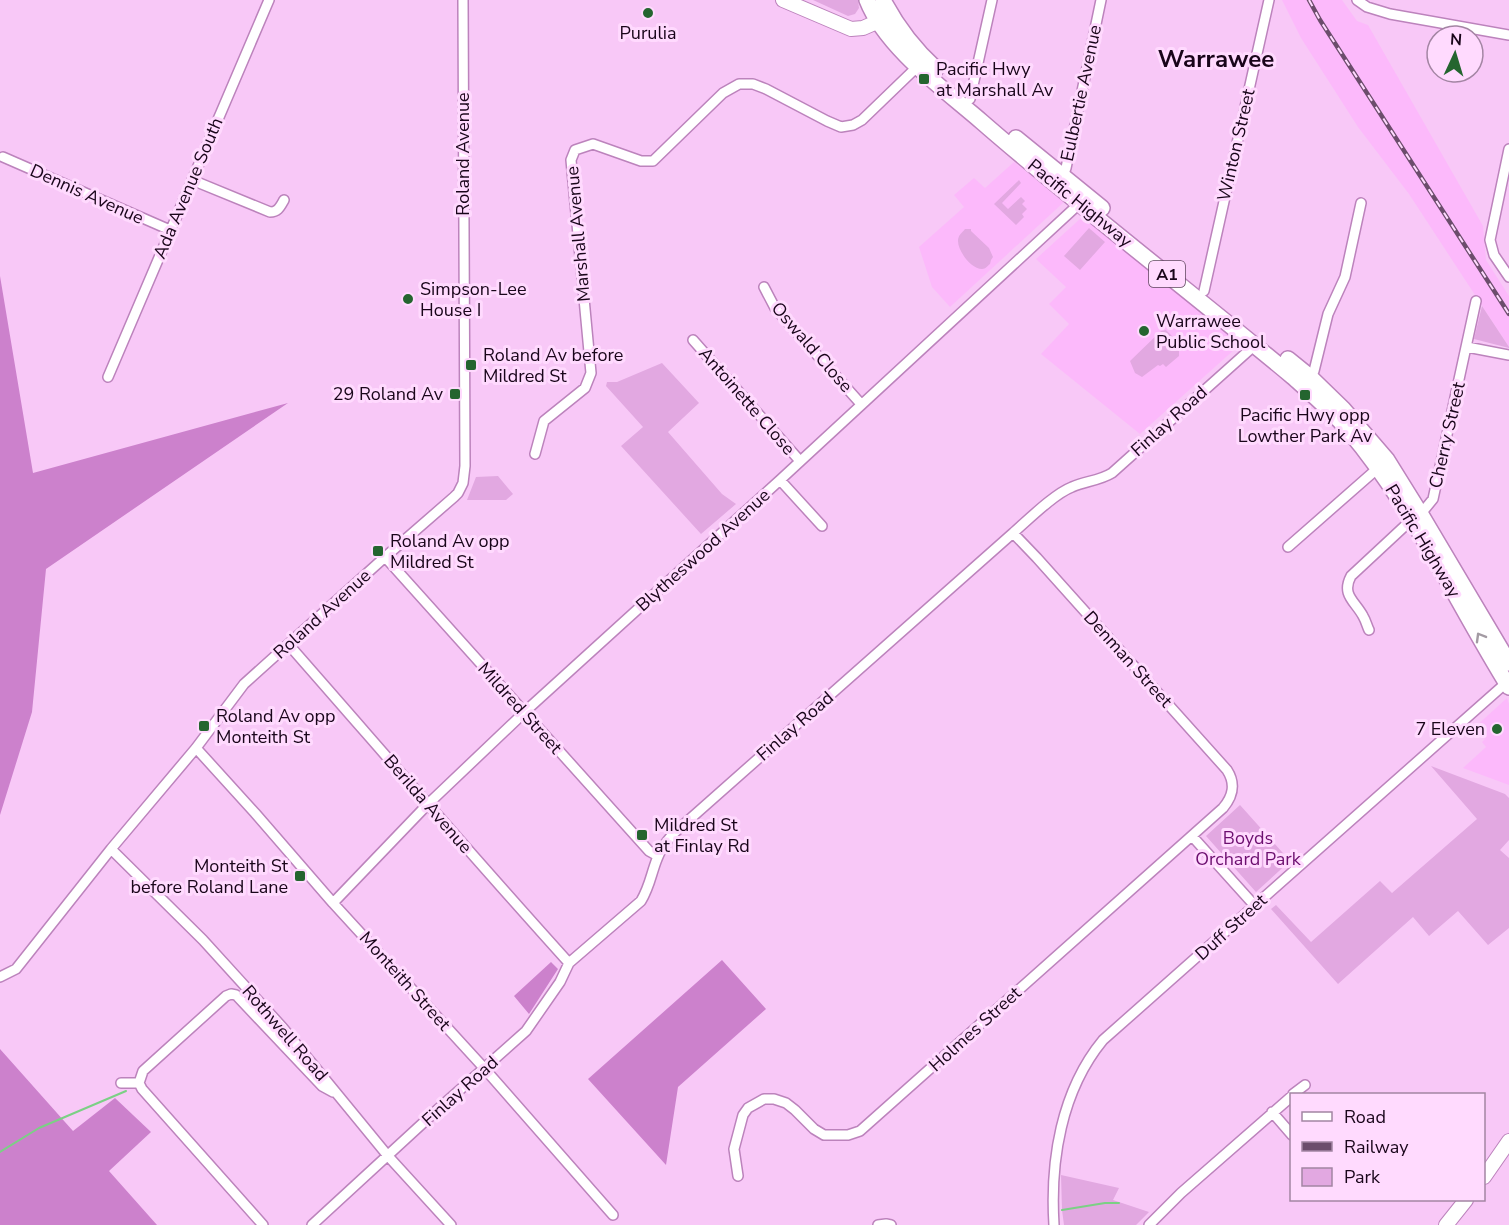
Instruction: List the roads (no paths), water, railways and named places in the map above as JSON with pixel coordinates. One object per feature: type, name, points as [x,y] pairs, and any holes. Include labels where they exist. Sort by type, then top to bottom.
[{"type":"highway","name":"Pacific Highway","points":[[867,0],[925,59],[1061,181],[1204,291],[1309,376],[1343,409],[1387,460],[1508,685]]},
{"type":"highway","name":"Pacific Highway","points":[[883,0],[885,19],[898,46],[918,66],[1016,152],[1061,181],[1080,203],[1293,376],[1332,412],[1416,516],[1509,663]]},
{"type":"main road","points":[[783,0],[851,29],[863,28],[885,19]]},
{"type":"main road","points":[[1485,1176],[1509,1141]]},
{"type":"main road","points":[[1446,1225],[1465,1201]]},
{"type":"street","name":"Ada Avenue South","points":[[108,377],[269,0]]},
{"type":"street","name":"Roland Avenue","points":[[0,980],[16,969],[111,849],[196,748],[244,684],[454,497],[461,488],[464,474],[462,0]]},
{"type":"street","points":[[970,99],[992,0]]},
{"type":"street","name":"Eulbertie Avenue","points":[[1061,181],[1101,0]]},
{"type":"street","name":"Winton Street","points":[[1204,291],[1269,0]]},
{"type":"street","points":[[1356,0],[1367,7],[1390,14],[1509,34]]},
{"type":"street","name":"Marshall Avenue","points":[[536,454],[544,422],[585,388],[591,373],[571,160],[575,150],[593,144],[641,161],[653,160],[723,93],[739,84],[753,84],[766,89],[841,127],[853,125],[862,120],[918,66]]},
{"type":"street","points":[[1509,148],[1504,197],[1490,240],[1494,255],[1509,277]]},
{"type":"street","name":"Dennis Avenue","points":[[3,157],[170,230]]},
{"type":"street","points":[[192,180],[270,212],[276,211],[284,200]]},
{"type":"street","name":"Blytheswood Avenue","points":[[333,903],[524,713],[1080,203]]},
{"type":"street","points":[[1309,376],[1314,371],[1328,314],[1345,277],[1361,203]]},
{"type":"street","name":"Oswald Close","points":[[764,287],[775,308],[861,404]]},
{"type":"street","name":"Cherry Street","points":[[1369,630],[1363,616],[1348,594],[1348,582],[1351,576],[1424,510],[1433,499],[1476,301]]},
{"type":"street","name":"Antoinette Close","points":[[693,340],[800,461]]},
{"type":"street","name":"Finlay Road","points":[[312,1225],[526,1031],[560,982],[568,963],[641,901],[648,889],[658,856],[673,834],[1013,533],[1072,486],[1104,478],[1112,473],[1255,345]]},
{"type":"street","points":[[1467,347],[1509,355]]},
{"type":"street","points":[[1288,547],[1378,468]]},
{"type":"street","points":[[780,480],[822,526]]},
{"type":"street","name":"Denman Street","points":[[1013,533],[1227,770],[1233,783],[1233,790]]},
{"type":"street","name":"Mildred Street","points":[[385,557],[648,851],[658,856]]},
{"type":"street","name":"Berilda Avenue","points":[[289,645],[568,963]]},
{"type":"street","name":"Duff Street","points":[[1054,1225],[1053,1184],[1061,1127],[1083,1068],[1103,1040],[1508,685]]},
{"type":"street","name":"Monteith Street","points":[[196,748],[613,1215]]},
{"type":"street","name":"Holmes Street","points":[[738,1176],[734,1149],[743,1115],[748,1108],[764,1099],[774,1099],[786,1103],[814,1129],[824,1135],[848,1135],[860,1131],[1223,808],[1233,790]]},
{"type":"street","points":[[1192,836],[1255,906]]},
{"type":"street","name":"Rothwell Road","points":[[111,849],[203,940],[283,1028],[388,1156],[451,1225]]},
{"type":"street","points":[[263,1225],[142,1089],[140,1083],[143,1071],[231,994],[236,995],[322,1086],[337,1095]]},
{"type":"street","points":[[121,1083],[140,1083]]},
{"type":"street","points":[[1294,1093],[1305,1084]]},
{"type":"street","points":[[1149,1225],[1181,1193],[1290,1097]]},
{"type":"street","points":[[1272,1112],[1290,1133]]},
{"type":"street","points":[[878,1225],[891,1225]]},
{"type":"waterway","points":[[0,1152],[39,1128],[126,1091]]},
{"type":"waterway","points":[[1062,1210],[1119,1203]]},
{"type":"railway","points":[[1309,0],[1509,314]]},
{"type":"place","name":"Purulia","points":[[648,13]]},
{"type":"place","name":"Pacific Hwy at Marshall Av","points":[[924,79]]},
{"type":"place","name":"Simpson-Lee House I","points":[[408,299]]},
{"type":"place","name":"Warrawee Public School","points":[[1144,331]]},
{"type":"place","name":"Roland Av before Mildred St","points":[[471,365]]},
{"type":"place","name":"29 Roland Av","points":[[455,394]]},
{"type":"place","name":"Pacific Hwy opp Lowther Park Av","points":[[1305,395]]},
{"type":"place","name":"Roland Av opp Mildred St","points":[[378,551]]},
{"type":"place","name":"Roland Av opp Monteith St","points":[[204,726]]},
{"type":"place","name":"7 Eleven","points":[[1497,729]]},
{"type":"place","name":"Mildred St at Finlay Rd","points":[[642,835]]},
{"type":"place","name":"Monteith St before Roland Lane","points":[[300,876]]},
{"type":"district","name":"Warrawee","points":[[1216,59]]},
{"type":"park label","name":"Boyds Orchard Park","points":[[1248,848]]}]
